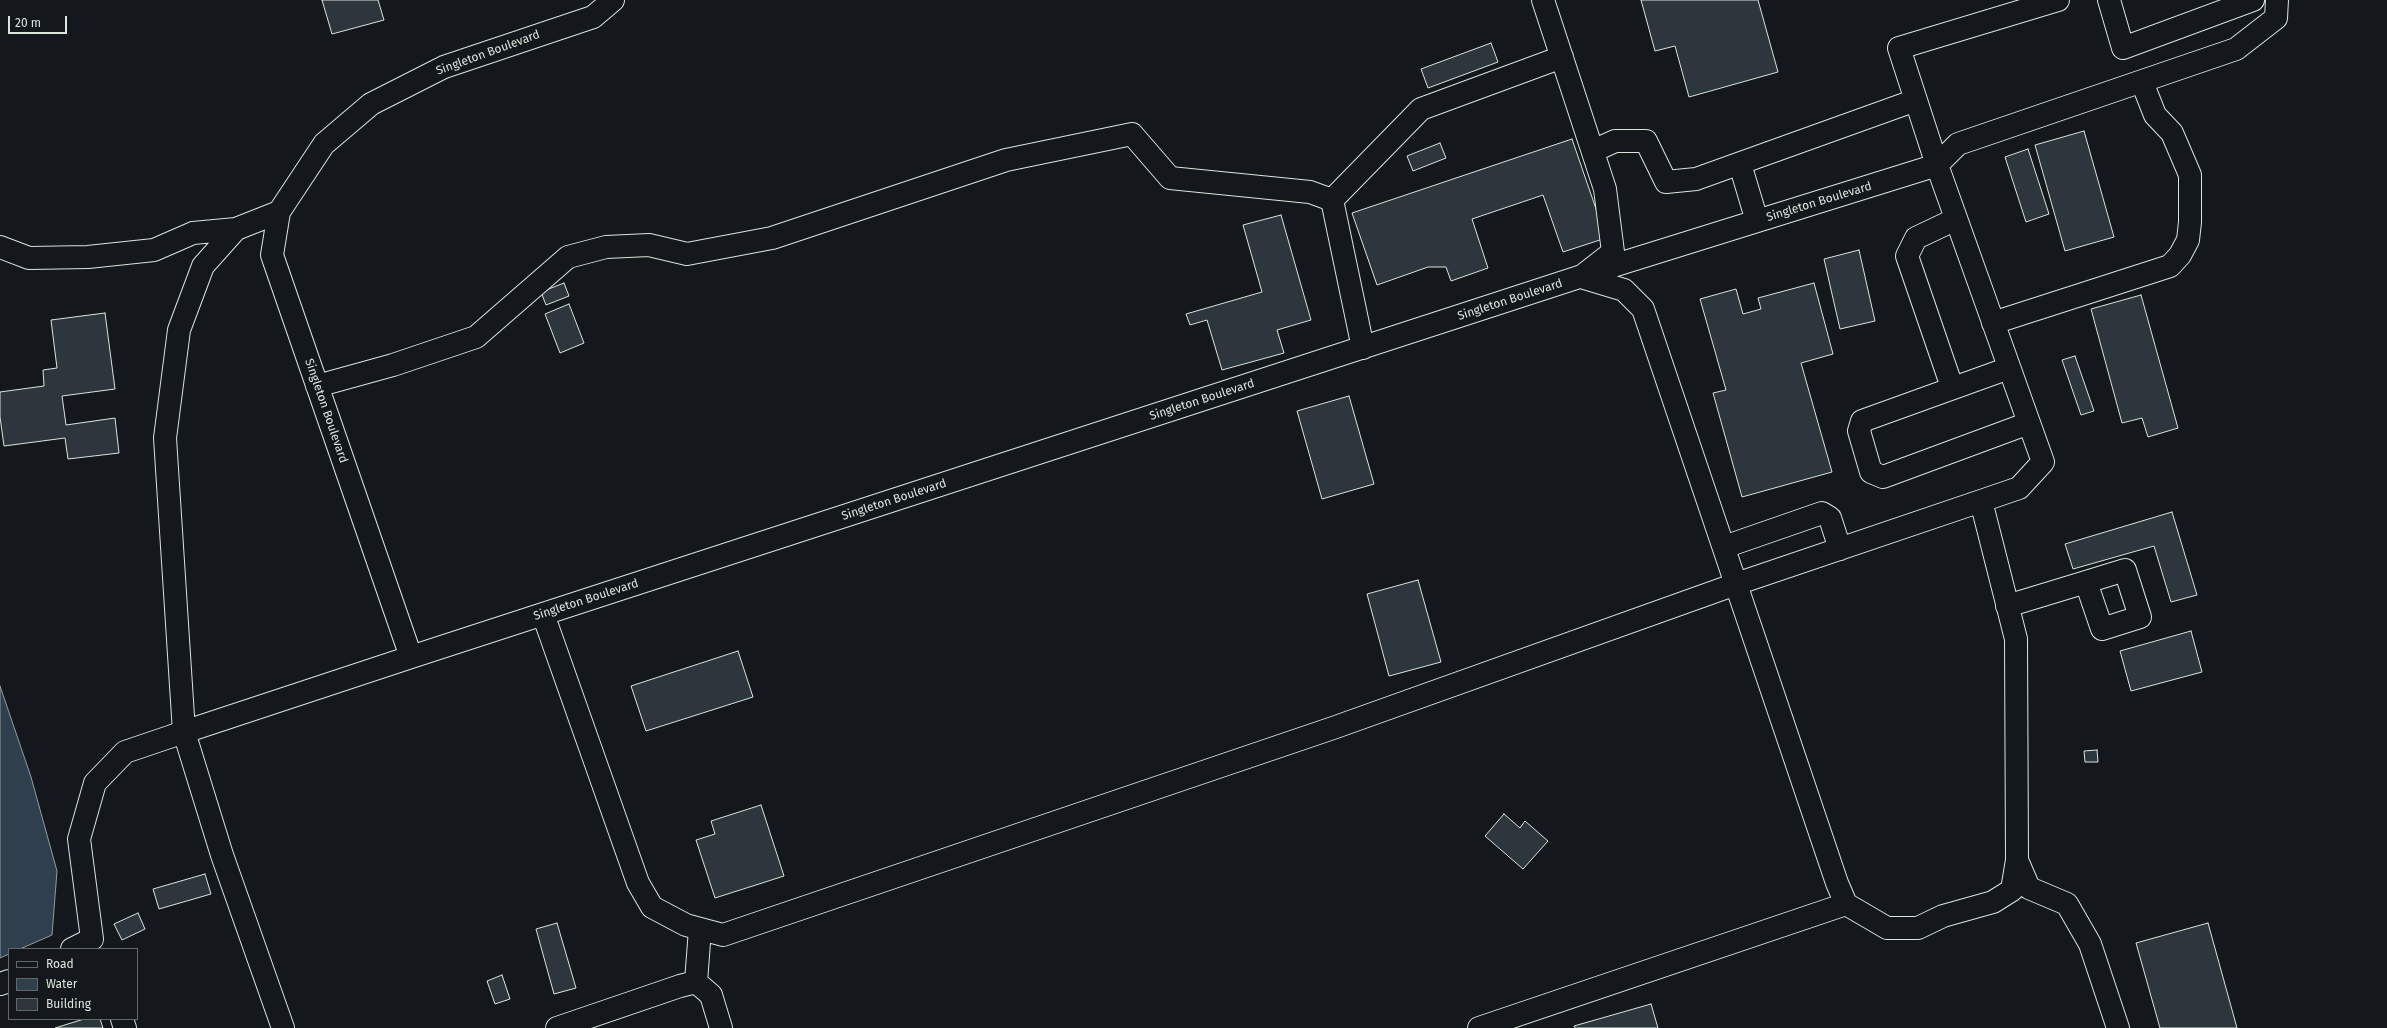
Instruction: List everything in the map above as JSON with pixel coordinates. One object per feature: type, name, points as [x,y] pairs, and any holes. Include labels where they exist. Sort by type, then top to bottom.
[{"type":"lane","name":"Singleton Boulevard","points":[[613,0],[593,17],[444,66],[371,104],[324,144],[279,212],[272,255],[411,657],[1581,276],[1936,165]]},
{"type":"lane","points":[[1543,0],[1605,189],[1613,252],[1581,276]]},
{"type":"lane","points":[[543,614],[638,883],[652,907],[686,926],[723,935],[1334,728],[1736,584],[2019,488],[2043,462],[1936,165],[1898,48],[2058,0]]},
{"type":"lane","points":[[2109,0],[2123,48],[2253,0]]},
{"type":"lane","points":[[1936,165],[1958,144],[2236,49],[2276,18],[2277,0]]},
{"type":"lane","points":[[1332,200],[1421,109],[1562,57]]},
{"type":"lane","points":[[1993,323],[2170,266],[2180,255],[2188,240],[2190,222],[2190,175],[2172,133],[2155,115],[2142,82]]},
{"type":"lane","points":[[1593,151],[1615,141],[1646,141],[1666,182],[1696,179],[1916,100]]},
{"type":"lane","points":[[317,386],[394,365],[476,336],[568,257],[606,247],[649,245],[687,254],[772,238],[1006,160],[1132,134],[1170,178],[1310,192],[1332,200]]},
{"type":"lane","points":[[1740,164],[1758,221]]},
{"type":"lane","points":[[1332,200],[1363,348]]},
{"type":"lane","points":[[0,247],[29,258],[88,257],[154,250],[193,233],[236,229],[279,212]]},
{"type":"lane","points":[[1952,387],[1906,256],[1916,238],[1956,220]]},
{"type":"lane","points":[[236,229],[203,266],[179,330],[165,438],[184,732],[222,855],[283,1028]]},
{"type":"lane","points":[[1581,276],[1624,290],[1643,309],[1837,883],[1846,904],[1887,928],[1918,928],[1943,916],[1993,902],[2012,890],[2017,860],[2016,638],[1981,501]]},
{"type":"lane","points":[[2009,368],[1952,387],[1862,421],[1859,431],[1871,472],[1883,477],[2029,423]]},
{"type":"lane","points":[[1724,547],[1822,513],[1830,518],[1840,549]]},
{"type":"lane","points":[[2007,606],[2086,582]]},
{"type":"lane","points":[[76,948],[94,944],[79,839],[95,783],[125,752],[411,657]]},
{"type":"lane","points":[[2017,860],[2028,888],[2067,904],[2090,944],[2118,1028]]},
{"type":"lane","points":[[1479,1028],[1505,1024],[1846,904]]},
{"type":"lane","points":[[696,982],[700,929]]},
{"type":"lane","points":[[558,1028],[680,986],[696,982]]},
{"type":"lane","points":[[696,982],[711,995],[721,1028]]},
{"type":"water","points":[[0,686],[31,777],[57,871],[52,935],[22,948],[8,948],[8,954],[0,958]]},
{"type":"building","points":[[322,0],[378,0],[384,20],[332,34]]},
{"type":"building","points":[[1641,0],[1758,0],[1778,72],[1689,97],[1675,46],[1655,51]]},
{"type":"building","points":[[1491,43],[1498,62],[1428,88],[1421,69]]},
{"type":"building","points":[[2084,131],[2114,237],[2065,251],[2035,145]]},
{"type":"building","points":[[1572,139],[1606,238],[1563,252],[1543,195],[1472,219],[1488,268],[1451,281],[1446,267],[1428,267],[1377,285],[1352,213]]},
{"type":"building","points":[[1440,143],[1446,158],[1413,171],[1407,156]]},
{"type":"building","points":[[2028,149],[2049,214],[2026,222],[2005,157]]},
{"type":"building","points":[[1281,215],[1311,320],[1277,330],[1284,353],[1222,370],[1207,320],[1190,325],[1186,314],[1262,292],[1243,225]]},
{"type":"building","points":[[1859,250],[1875,321],[1840,329],[1824,259]]},
{"type":"building","points":[[564,283],[569,296],[546,305],[541,292]]},
{"type":"building","points":[[1814,283],[1833,354],[1801,363],[1832,472],[1742,497],[1713,393],[1726,390],[1700,299],[1736,289],[1743,314],[1761,309],[1758,298]]},
{"type":"building","points":[[2141,295],[2178,428],[2148,437],[2142,418],[2122,423],[2091,309]]},
{"type":"building","points":[[569,304],[584,343],[560,353],[545,314]]},
{"type":"building","points":[[105,313],[115,389],[62,396],[66,425],[115,418],[119,453],[68,459],[65,438],[4,446],[0,417],[0,392],[44,386],[43,370],[57,368],[51,320]]},
{"type":"building","points":[[2075,356],[2094,411],[2081,415],[2062,360]]},
{"type":"building","points":[[1349,396],[1374,484],[1322,499],[1297,411]]},
{"type":"building","points":[[2172,512],[2197,595],[2171,602],[2154,546],[2073,569],[2065,544]]},
{"type":"building","points":[[1418,580],[1441,662],[1389,676],[1367,594]]},
{"type":"building","points":[[2191,631],[2202,672],[2131,691],[2120,651]]},
{"type":"building","points":[[738,651],[753,697],[646,731],[631,686]]},
{"type":"building","points":[[2097,750],[2098,762],[2085,762],[2084,751]]},
{"type":"building","points":[[761,805],[784,876],[715,898],[696,840],[715,834],[711,821]]},
{"type":"building","points":[[1504,814],[1520,828],[1525,821],[1548,841],[1523,869],[1485,836]]},
{"type":"building","points":[[205,874],[211,894],[159,909],[153,889]]},
{"type":"building","points":[[138,913],[145,929],[122,940],[114,924]]},
{"type":"building","points":[[557,923],[576,988],[554,994],[536,929]]},
{"type":"building","points":[[2208,923],[2237,1028],[2160,1028],[2136,943]]},
{"type":"building","points":[[502,975],[510,999],[495,1004],[487,981]]},
{"type":"building","points":[[1651,1004],[1658,1028],[1575,1028],[1574,1026]]},
{"type":"building","points":[[81,1020],[100,1020],[103,1028],[55,1028]]}]
